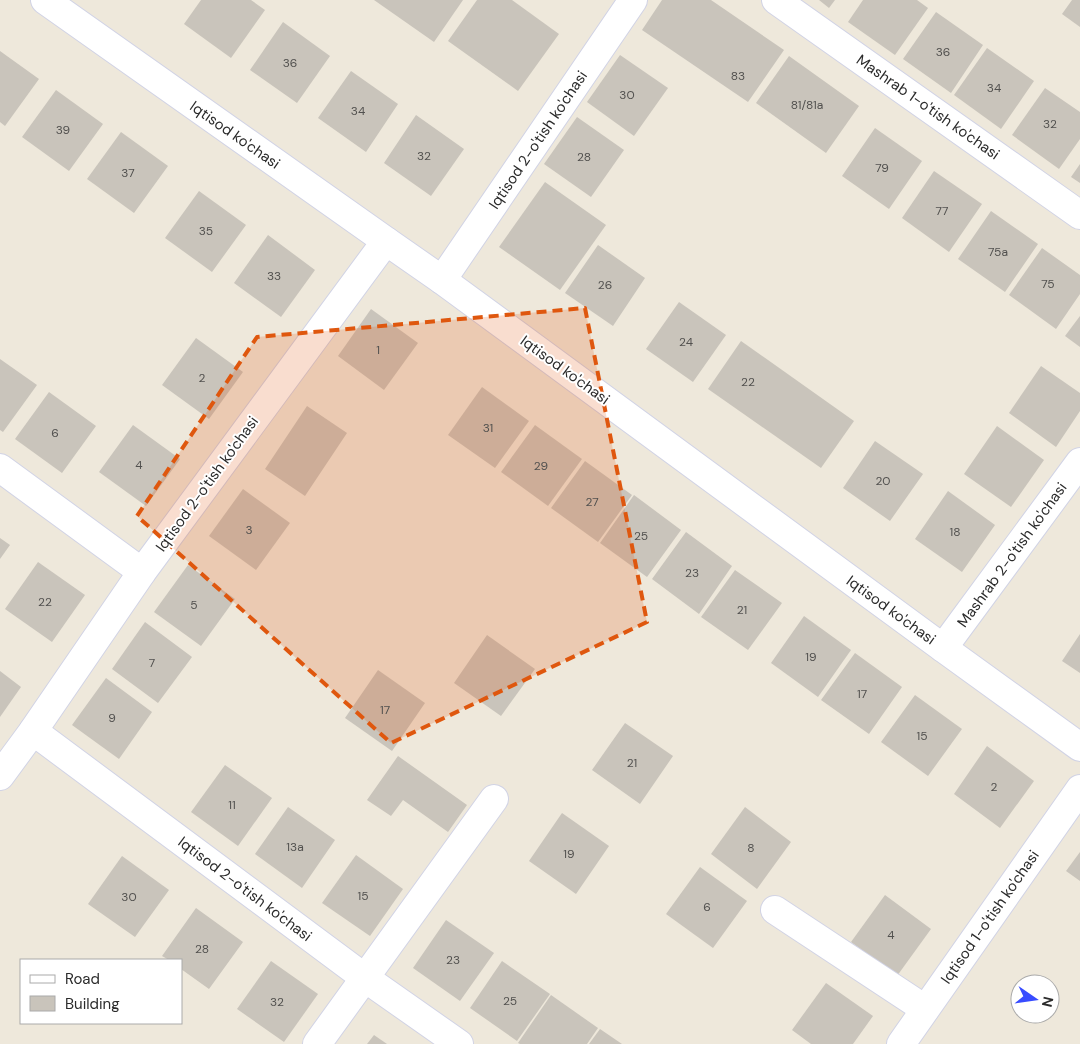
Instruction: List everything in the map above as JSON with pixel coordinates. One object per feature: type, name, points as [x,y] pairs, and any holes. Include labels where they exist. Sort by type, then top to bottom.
[{"type":"street","name":"Iqtisod ko'chasi","points":[[45,0],[442,280],[1080,747]]},
{"type":"street","name":"Iqtisod 2-o'tish ko'chasi","points":[[442,280],[633,0]]},
{"type":"street","name":"Mashrab 1-o'tish ko'chasi","points":[[776,0],[1080,215]]},
{"type":"street","name":"Iqtisod 2-o'tish ko'chasi","points":[[0,776],[142,572],[386,241]]},
{"type":"street","name":"Mashrab 2-o'tish ko'chasi","points":[[943,648],[1080,462]]},
{"type":"street","points":[[0,468],[142,572]]},
{"type":"street","name":"Iqtisod 2-o'tish ko'chasi","points":[[33,731],[365,978],[459,1044]]},
{"type":"street","name":"Iqtisod 1-o'tish ko'chasi","points":[[901,1044],[1080,789]]},
{"type":"street","points":[[318,1044],[494,800]]},
{"type":"street","points":[[775,910],[925,1009]]},
{"type":"highlighted area","points":[[585,308],[647,622],[391,743],[137,516],[257,337]]},
{"type":"building","points":[[201,0],[251,0],[265,10],[231,58],[184,24]]},
{"type":"building","points":[[374,0],[463,0],[434,42]]},
{"type":"building","points":[[477,0],[512,0],[559,34],[518,91],[448,41]]},
{"type":"building","points":[[662,0],[711,0],[784,50],[748,102],[642,30]]},
{"type":"building","points":[[819,0],[835,0],[829,8]]},
{"type":"building","points":[[863,0],[917,0],[928,8],[895,55],[848,22]]},
{"type":"building","points":[[1072,0],[1080,0],[1080,27],[1062,14]]},
{"type":"building","points":[[936,12],[983,45],[951,93],[903,59]]},
{"type":"building","points":[[283,22],[330,56],[297,103],[250,70]]},
{"type":"building","points":[[987,48],[1034,81],[1001,129],[954,95]]},
{"type":"building","points":[[0,51],[39,79],[5,126],[0,122]]},
{"type":"building","points":[[620,55],[668,88],[634,136],[587,102]]},
{"type":"building","points":[[789,56],[859,106],[826,153],[756,103]]},
{"type":"building","points":[[351,71],[398,104],[366,152],[318,118]]},
{"type":"building","points":[[1045,88],[1080,112],[1080,139],[1059,169],[1012,135]]},
{"type":"building","points":[[56,90],[103,124],[69,171],[22,137]]},
{"type":"building","points":[[416,115],[464,149],[431,196],[384,163]]},
{"type":"building","points":[[577,117],[624,150],[591,197],[544,164]]},
{"type":"building","points":[[875,128],[922,161],[889,209],[842,176]]},
{"type":"building","points":[[121,132],[168,166],[134,213],[87,179]]},
{"type":"building","points":[[1080,164],[1080,183],[1071,177]]},
{"type":"building","points":[[934,171],[982,204],[949,252],[902,218]]},
{"type":"building","points":[[545,182],[606,225],[560,290],[499,247]]},
{"type":"building","points":[[199,191],[246,225],[212,272],[165,238]]},
{"type":"building","points":[[991,211],[1038,244],[1005,292],[958,259]]},
{"type":"building","points":[[268,235],[315,270],[281,317],[234,283]]},
{"type":"building","points":[[598,245],[645,278],[613,326],[565,293]]},
{"type":"building","points":[[1042,248],[1080,275],[1080,294],[1056,329],[1009,295]]},
{"type":"building","points":[[679,302],[726,335],[693,382],[646,349]]},
{"type":"building","points":[[371,309],[418,343],[384,390],[338,356]]},
{"type":"building","points":[[1080,316],[1080,347],[1065,336]]},
{"type":"building","points":[[196,338],[243,372],[209,419],[162,385]]},
{"type":"building","points":[[741,341],[854,421],[821,468],[708,389]]},
{"type":"building","points":[[0,359],[37,385],[3,432],[0,430]]},
{"type":"building","points":[[1041,366],[1080,393],[1080,411],[1056,447],[1009,413]]},
{"type":"building","points":[[482,387],[529,421],[495,468],[448,435]]},
{"type":"building","points":[[49,392],[96,426],[62,473],[15,439]]},
{"type":"building","points":[[307,406],[347,433],[305,496],[265,469]]},
{"type":"building","points":[[133,425],[180,459],[146,506],[99,472]]},
{"type":"building","points":[[535,425],[582,459],[548,506],[501,472]]},
{"type":"building","points":[[997,426],[1044,460],[1011,507],[964,474]]},
{"type":"building","points":[[875,441],[923,474],[890,521],[843,488]]},
{"type":"building","points":[[585,461],[632,495],[598,542],[551,508]]},
{"type":"building","points":[[243,489],[290,523],[256,570],[209,536]]},
{"type":"building","points":[[948,491],[995,525],[962,572],[915,539]]},
{"type":"building","points":[[634,495],[681,530],[647,577],[600,543]]},
{"type":"building","points":[[686,532],[732,566],[699,614],[652,579]]},
{"type":"building","points":[[0,538],[10,545],[0,559]]},
{"type":"building","points":[[38,562],[85,595],[52,642],[5,609]]},
{"type":"building","points":[[188,565],[235,599],[201,646],[154,612]]},
{"type":"building","points":[[735,570],[782,603],[748,650],[701,617]]},
{"type":"building","points":[[804,616],[851,650],[818,697],[771,663]]},
{"type":"building","points":[[145,622],[192,657],[158,703],[112,669]]},
{"type":"building","points":[[1080,634],[1080,673],[1062,661]]},
{"type":"building","points":[[487,635],[535,669],[501,716],[454,683]]},
{"type":"building","points":[[855,653],[902,687],[869,734],[821,700]]},
{"type":"building","points":[[378,670],[425,703],[392,751],[345,718]]},
{"type":"building","points":[[0,671],[21,687],[0,717]]},
{"type":"building","points":[[106,678],[152,712],[119,759],[72,725]]},
{"type":"building","points":[[915,695],[962,729],[928,776],[881,742]]},
{"type":"building","points":[[625,723],[673,756],[640,804],[592,770]]},
{"type":"building","points":[[987,746],[1034,781],[1000,828],[954,794]]},
{"type":"building","points":[[398,756],[467,805],[448,832],[403,800],[391,816],[367,800]]},
{"type":"building","points":[[225,765],[272,798],[238,846],[191,812]]},
{"type":"building","points":[[288,807],[335,840],[302,888],[255,854]]},
{"type":"building","points":[[745,807],[791,842],[757,889],[711,854]]},
{"type":"building","points":[[562,813],[609,846],[576,894],[529,861]]},
{"type":"building","points":[[1080,852],[1080,881],[1066,871]]},
{"type":"building","points":[[356,855],[403,889],[370,936],[322,903]]},
{"type":"building","points":[[122,856],[169,890],[135,937],[88,904]]},
{"type":"building","points":[[700,867],[747,901],[713,948],[666,914]]},
{"type":"building","points":[[885,895],[931,929],[897,976],[851,942]]},
{"type":"building","points":[[196,908],[243,942],[209,989],[182,970],[182,959],[167,959],[162,956]]},
{"type":"building","points":[[446,920],[494,953],[460,1001],[413,968]]},
{"type":"building","points":[[271,961],[318,994],[284,1042],[237,1009]]},
{"type":"building","points":[[502,961],[550,994],[517,1041],[470,1008]]},
{"type":"building","points":[[826,983],[873,1016],[853,1044],[811,1044],[792,1030]]},
{"type":"building","points":[[551,995],[598,1028],[587,1044],[518,1043]]},
{"type":"building","points":[[600,1029],[622,1044],[589,1044]]},
{"type":"building","points":[[374,1035],[387,1044],[367,1044]]}]
